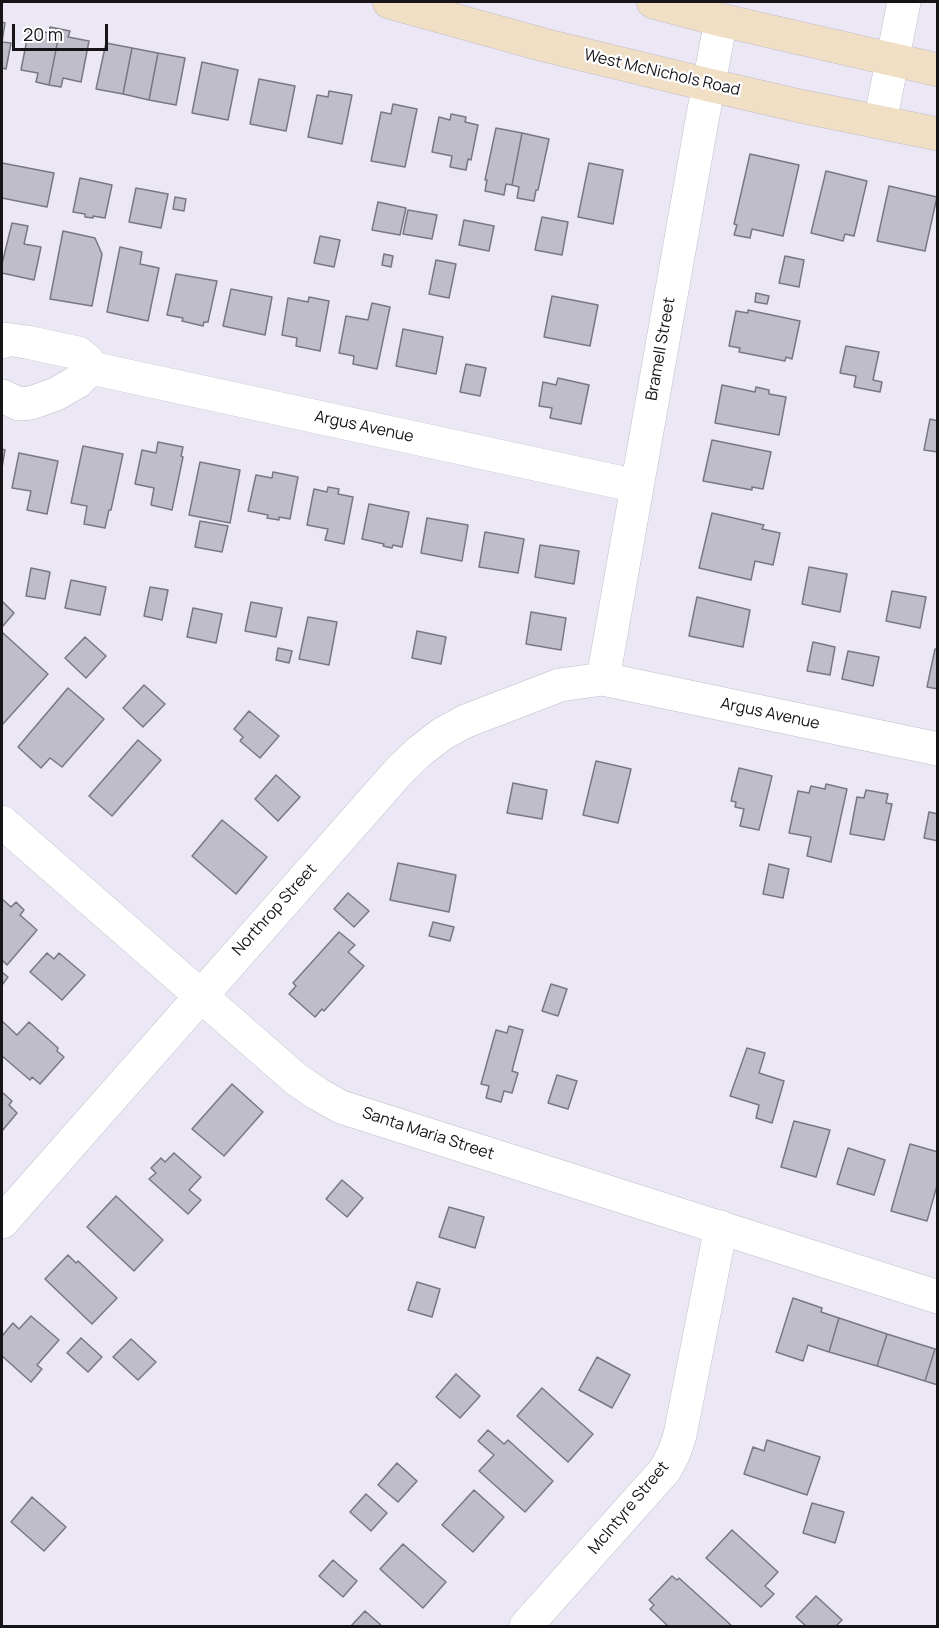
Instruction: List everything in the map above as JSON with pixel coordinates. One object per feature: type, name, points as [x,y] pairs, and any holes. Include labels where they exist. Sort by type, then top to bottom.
[{"type":"main road","points":[[654,2],[721,20],[938,70]]},
{"type":"main road","name":"West McNichols Road","points":[[404,4],[544,45],[800,106],[938,134]]},
{"type":"street","points":[[880,122],[904,2]]},
{"type":"street","name":"Bramell Street","points":[[603,679],[721,20]]},
{"type":"street","name":"Argus Avenue","points":[[2,342],[4,339],[27,342],[78,353],[88,361],[91,368],[638,486]]},
{"type":"street","points":[[2,396],[19,404],[31,403],[56,394],[77,382],[91,368]]},
{"type":"street","name":"Argus Avenue","points":[[603,679],[938,748]]},
{"type":"street","name":"Northrop Street","points":[[2,1222],[200,994],[400,770],[420,751],[442,734],[466,721],[560,685],[603,679]]},
{"type":"street","name":"Santa Maria Street","points":[[2,822],[296,1078],[341,1107],[938,1297]]},
{"type":"street","name":"McIntyre Street","points":[[526,1626],[665,1470],[674,1453],[680,1435],[721,1227]]},
{"type":"building","points":[[2,22],[5,23],[2,42]]},
{"type":"building","points":[[50,27],[60,29],[49,85],[36,82],[38,73],[21,70],[29,29],[49,33]]},
{"type":"building","points":[[60,29],[70,31],[68,37],[89,41],[81,82],[63,78],[61,87],[49,85]]},
{"type":"building","points":[[2,42],[11,43],[6,69],[2,68]]},
{"type":"building","points":[[106,43],[132,48],[123,94],[96,89]]},
{"type":"building","points":[[132,48],[158,53],[149,100],[123,94]]},
{"type":"building","points":[[158,53],[185,58],[176,105],[149,100]]},
{"type":"building","points":[[202,62],[238,70],[228,120],[192,113]]},
{"type":"building","points":[[259,79],[295,86],[286,131],[250,124]]},
{"type":"building","points":[[329,91],[352,95],[342,144],[308,137],[317,95],[328,97]]},
{"type":"building","points":[[393,104],[417,109],[405,167],[371,161],[381,112],[391,114]]},
{"type":"building","points":[[451,114],[466,117],[465,122],[478,125],[471,160],[468,159],[466,170],[450,167],[452,156],[432,152],[439,117],[450,120]]},
{"type":"building","points":[[496,128],[522,133],[512,185],[506,184],[504,195],[485,191],[487,180],[485,180]]},
{"type":"building","points":[[522,133],[549,139],[534,201],[517,198],[519,187],[512,185]]},
{"type":"building","points":[[750,154],[799,165],[783,236],[752,229],[750,238],[734,235],[737,225],[734,224]]},
{"type":"building","points":[[2,163],[54,173],[47,207],[2,198]]},
{"type":"building","points":[[589,163],[623,170],[613,224],[578,217]]},
{"type":"building","points":[[826,171],[867,181],[854,236],[845,234],[843,241],[811,233]]},
{"type":"building","points":[[80,178],[112,185],[105,218],[85,217],[85,214],[73,212]]},
{"type":"building","points":[[889,186],[937,197],[925,251],[877,241]]},
{"type":"building","points":[[136,188],[168,194],[161,228],[129,222]]},
{"type":"building","points":[[175,197],[186,199],[184,211],[173,209]]},
{"type":"building","points":[[378,202],[406,208],[400,235],[372,230]]},
{"type":"building","points":[[408,210],[437,215],[432,239],[403,234]]},
{"type":"building","points":[[542,217],[568,222],[562,255],[535,250]]},
{"type":"building","points":[[464,220],[494,226],[489,251],[459,245]]},
{"type":"building","points":[[12,223],[28,226],[24,244],[41,247],[34,280],[2,273]]},
{"type":"building","points":[[63,231],[95,238],[102,254],[92,306],[50,299]]},
{"type":"building","points":[[320,236],[340,240],[334,267],[314,263]]},
{"type":"building","points":[[120,247],[142,252],[140,264],[159,268],[148,321],[107,312]]},
{"type":"building","points":[[384,254],[393,256],[391,267],[382,265]]},
{"type":"building","points":[[785,256],[804,260],[799,287],[779,283]]},
{"type":"building","points":[[436,260],[456,264],[449,298],[429,294]]},
{"type":"building","points":[[176,274],[217,281],[208,322],[204,322],[203,326],[182,321],[183,318],[167,315]]},
{"type":"building","points":[[231,289],[272,297],[265,335],[223,326]]},
{"type":"building","points":[[756,293],[769,296],[767,304],[755,302]]},
{"type":"building","points":[[552,296],[598,305],[590,346],[544,337]]},
{"type":"building","points":[[309,297],[329,301],[320,351],[296,346],[297,338],[282,335],[288,298],[308,302]]},
{"type":"building","points":[[372,303],[390,307],[377,369],[353,364],[354,356],[339,353],[346,316],[368,320]]},
{"type":"building","points":[[748,310],[800,321],[792,359],[786,357],[785,361],[739,352],[740,348],[729,346],[736,311],[748,313]]},
{"type":"building","points":[[403,329],[443,337],[436,374],[396,366]]},
{"type":"building","points":[[846,346],[879,352],[873,380],[882,382],[880,392],[854,387],[856,376],[840,373]]},
{"type":"building","points":[[466,364],[486,368],[480,396],[460,392]]},
{"type":"building","points":[[558,378],[589,385],[581,424],[550,418],[552,408],[539,406],[543,382],[556,385]]},
{"type":"building","points":[[722,385],[755,392],[756,387],[769,390],[769,394],[786,397],[779,435],[715,423]]},
{"type":"building","points":[[930,419],[938,421],[938,452],[924,450]]},
{"type":"building","points":[[712,440],[771,452],[763,489],[752,487],[752,490],[703,481]]},
{"type":"building","points":[[158,442],[183,447],[172,510],[151,505],[154,488],[135,484],[142,450],[156,453]]},
{"type":"building","points":[[83,446],[123,454],[105,528],[84,524],[87,506],[71,503]]},
{"type":"building","points":[[2,449],[5,450],[2,468]]},
{"type":"building","points":[[19,453],[58,461],[47,514],[27,510],[31,491],[12,488]]},
{"type":"building","points":[[200,462],[240,470],[230,523],[189,515]]},
{"type":"building","points":[[273,472],[298,477],[290,519],[267,518],[268,515],[248,511],[256,475],[272,478]]},
{"type":"building","points":[[328,487],[339,489],[338,494],[353,497],[344,544],[325,540],[328,529],[307,525],[314,489],[327,492]]},
{"type":"building","points":[[369,504],[409,512],[402,547],[393,545],[392,548],[362,539]]},
{"type":"building","points":[[712,513],[764,525],[762,529],[780,533],[773,565],[755,561],[751,580],[699,568]]},
{"type":"building","points":[[427,518],[468,525],[462,561],[421,553]]},
{"type":"building","points":[[200,521],[228,526],[222,552],[195,547]]},
{"type":"building","points":[[485,532],[524,539],[518,573],[479,567]]},
{"type":"building","points":[[540,545],[579,551],[574,584],[535,577]]},
{"type":"building","points":[[809,567],[847,574],[840,612],[802,604]]},
{"type":"building","points":[[31,568],[50,572],[45,599],[26,596]]},
{"type":"building","points":[[71,580],[106,587],[100,615],[65,608]]},
{"type":"building","points":[[150,587],[168,590],[162,620],[144,616]]},
{"type":"building","points":[[892,591],[926,597],[920,628],[886,621]]},
{"type":"building","points":[[697,597],[750,610],[743,647],[689,636]]},
{"type":"building","points":[[2,601],[14,613],[2,627]]},
{"type":"building","points":[[251,602],[282,608],[276,637],[245,631]]},
{"type":"building","points":[[193,608],[222,614],[216,643],[187,637]]},
{"type":"building","points":[[531,612],[566,618],[561,650],[526,644]]},
{"type":"building","points":[[308,617],[337,622],[329,665],[299,659]]},
{"type":"building","points":[[417,631],[446,637],[441,664],[412,658]]},
{"type":"building","points":[[3,633],[48,674],[2,725],[2,635]]},
{"type":"building","points":[[85,637],[106,656],[86,678],[65,658]]},
{"type":"building","points":[[813,642],[835,647],[830,675],[807,671]]},
{"type":"building","points":[[278,648],[292,651],[289,663],[276,660]]},
{"type":"building","points":[[935,649],[938,649],[938,689],[927,687]]},
{"type":"building","points":[[848,651],[879,657],[873,686],[842,679]]},
{"type":"building","points":[[144,685],[165,704],[143,727],[123,708]]},
{"type":"building","points":[[68,688],[104,719],[62,767],[50,758],[41,768],[18,747]]},
{"type":"building","points":[[249,711],[279,736],[260,758],[240,741],[243,737],[234,729]]},
{"type":"building","points":[[138,740],[161,760],[112,816],[89,796]]},
{"type":"building","points":[[596,761],[631,769],[618,823],[583,815]]},
{"type":"building","points":[[739,768],[772,776],[759,830],[740,826],[744,809],[735,807],[736,802],[731,801]]},
{"type":"building","points":[[276,775],[300,797],[278,821],[255,799]]},
{"type":"building","points":[[513,783],[547,790],[542,819],[507,813]]},
{"type":"building","points":[[826,784],[847,789],[831,862],[807,856],[811,837],[789,833],[798,791],[809,793],[811,786],[825,789]]},
{"type":"building","points":[[866,790],[888,794],[886,803],[892,804],[884,840],[850,834],[857,797],[864,798]]},
{"type":"building","points":[[929,812],[938,814],[938,841],[924,838]]},
{"type":"building","points":[[222,820],[267,857],[236,894],[192,856]]},
{"type":"building","points":[[398,863],[456,875],[449,912],[390,900]]},
{"type":"building","points":[[769,864],[789,869],[783,898],[763,894]]},
{"type":"building","points":[[348,893],[369,911],[354,927],[334,909]]},
{"type":"building","points":[[2,899],[11,907],[16,902],[24,910],[20,915],[37,930],[7,965],[2,960]]},
{"type":"building","points":[[433,922],[454,927],[450,941],[429,936]]},
{"type":"building","points":[[339,932],[355,945],[348,952],[364,966],[324,1011],[322,1009],[315,1017],[289,994],[296,986],[293,983]]},
{"type":"building","points":[[47,953],[54,959],[59,953],[85,975],[62,1000],[30,972]]},
{"type":"building","points":[[2,972],[8,977],[2,985]]},
{"type":"building","points":[[551,984],[567,989],[558,1016],[542,1011]]},
{"type":"building","points":[[2,1021],[17,1035],[29,1022],[58,1048],[57,1051],[64,1057],[40,1084],[32,1077],[30,1080],[2,1056]]},
{"type":"building","points":[[509,1026],[523,1030],[512,1071],[518,1073],[512,1093],[504,1091],[501,1102],[486,1098],[489,1086],[481,1084],[496,1030],[507,1033]]},
{"type":"building","points":[[747,1048],[765,1053],[759,1073],[784,1081],[772,1123],[756,1118],[759,1105],[730,1096]]},
{"type":"building","points":[[557,1075],[577,1081],[568,1109],[548,1103]]},
{"type":"building","points":[[232,1084],[263,1112],[224,1156],[192,1129]]},
{"type":"building","points":[[2,1092],[12,1101],[9,1105],[17,1113],[2,1131]]},
{"type":"building","points":[[794,1121],[830,1130],[816,1177],[781,1167]]},
{"type":"building","points":[[910,1144],[938,1152],[938,1182],[927,1221],[891,1211]]},
{"type":"building","points":[[848,1148],[885,1160],[874,1195],[837,1184]]},
{"type":"building","points":[[174,1153],[201,1177],[189,1190],[201,1200],[188,1214],[149,1179],[156,1173],[151,1168],[161,1158],[165,1162]]},
{"type":"building","points":[[342,1180],[363,1198],[347,1217],[326,1199]]},
{"type":"building","points":[[116,1196],[163,1240],[134,1271],[87,1227]]},
{"type":"building","points":[[449,1207],[484,1217],[475,1248],[439,1237]]},
{"type":"building","points":[[68,1255],[76,1263],[78,1261],[117,1298],[92,1324],[45,1279]]},
{"type":"building","points":[[417,1282],[440,1289],[432,1317],[408,1310]]},
{"type":"building","points":[[793,1298],[822,1308],[821,1312],[839,1318],[829,1352],[808,1345],[803,1361],[776,1352]]},
{"type":"building","points":[[31,1316],[59,1340],[37,1365],[42,1369],[31,1382],[2,1356],[2,1336],[13,1323],[19,1329]]},
{"type":"building","points":[[839,1318],[887,1334],[877,1366],[829,1352]]},
{"type":"building","points":[[887,1334],[935,1349],[925,1381],[877,1366]]},
{"type":"building","points":[[81,1338],[102,1357],[88,1372],[67,1353]]},
{"type":"building","points":[[131,1339],[156,1362],[138,1380],[113,1357]]},
{"type":"building","points":[[935,1349],[938,1349],[938,1385],[925,1381]]},
{"type":"building","points":[[597,1357],[630,1375],[612,1408],[579,1390]]},
{"type":"building","points":[[456,1374],[480,1396],[460,1418],[436,1397]]},
{"type":"building","points":[[542,1388],[593,1434],[568,1462],[517,1416]]},
{"type":"building","points":[[488,1430],[504,1444],[508,1440],[553,1481],[525,1512],[479,1471],[494,1455],[478,1441]]},
{"type":"building","points":[[767,1440],[820,1457],[807,1495],[744,1474],[753,1447],[764,1451]]},
{"type":"building","points":[[397,1463],[417,1481],[398,1502],[378,1485]]},
{"type":"building","points":[[474,1490],[504,1517],[473,1552],[442,1525]]},
{"type":"building","points":[[366,1494],[387,1513],[371,1531],[350,1512]]},
{"type":"building","points":[[32,1497],[66,1527],[44,1551],[11,1522]]},
{"type":"building","points":[[812,1503],[844,1512],[835,1543],[803,1533]]},
{"type":"building","points":[[732,1530],[778,1572],[765,1586],[774,1594],[761,1607],[706,1558]]},
{"type":"building","points":[[403,1544],[446,1582],[423,1608],[380,1569]]},
{"type":"building","points":[[333,1560],[357,1581],[343,1597],[319,1576]]},
{"type":"building","points":[[672,1576],[677,1580],[679,1578],[732,1626],[668,1626],[650,1609],[654,1605],[649,1600]]},
{"type":"building","points":[[816,1596],[842,1620],[836,1626],[806,1626],[796,1617]]},
{"type":"building","points":[[365,1611],[382,1626],[351,1626]]}]
